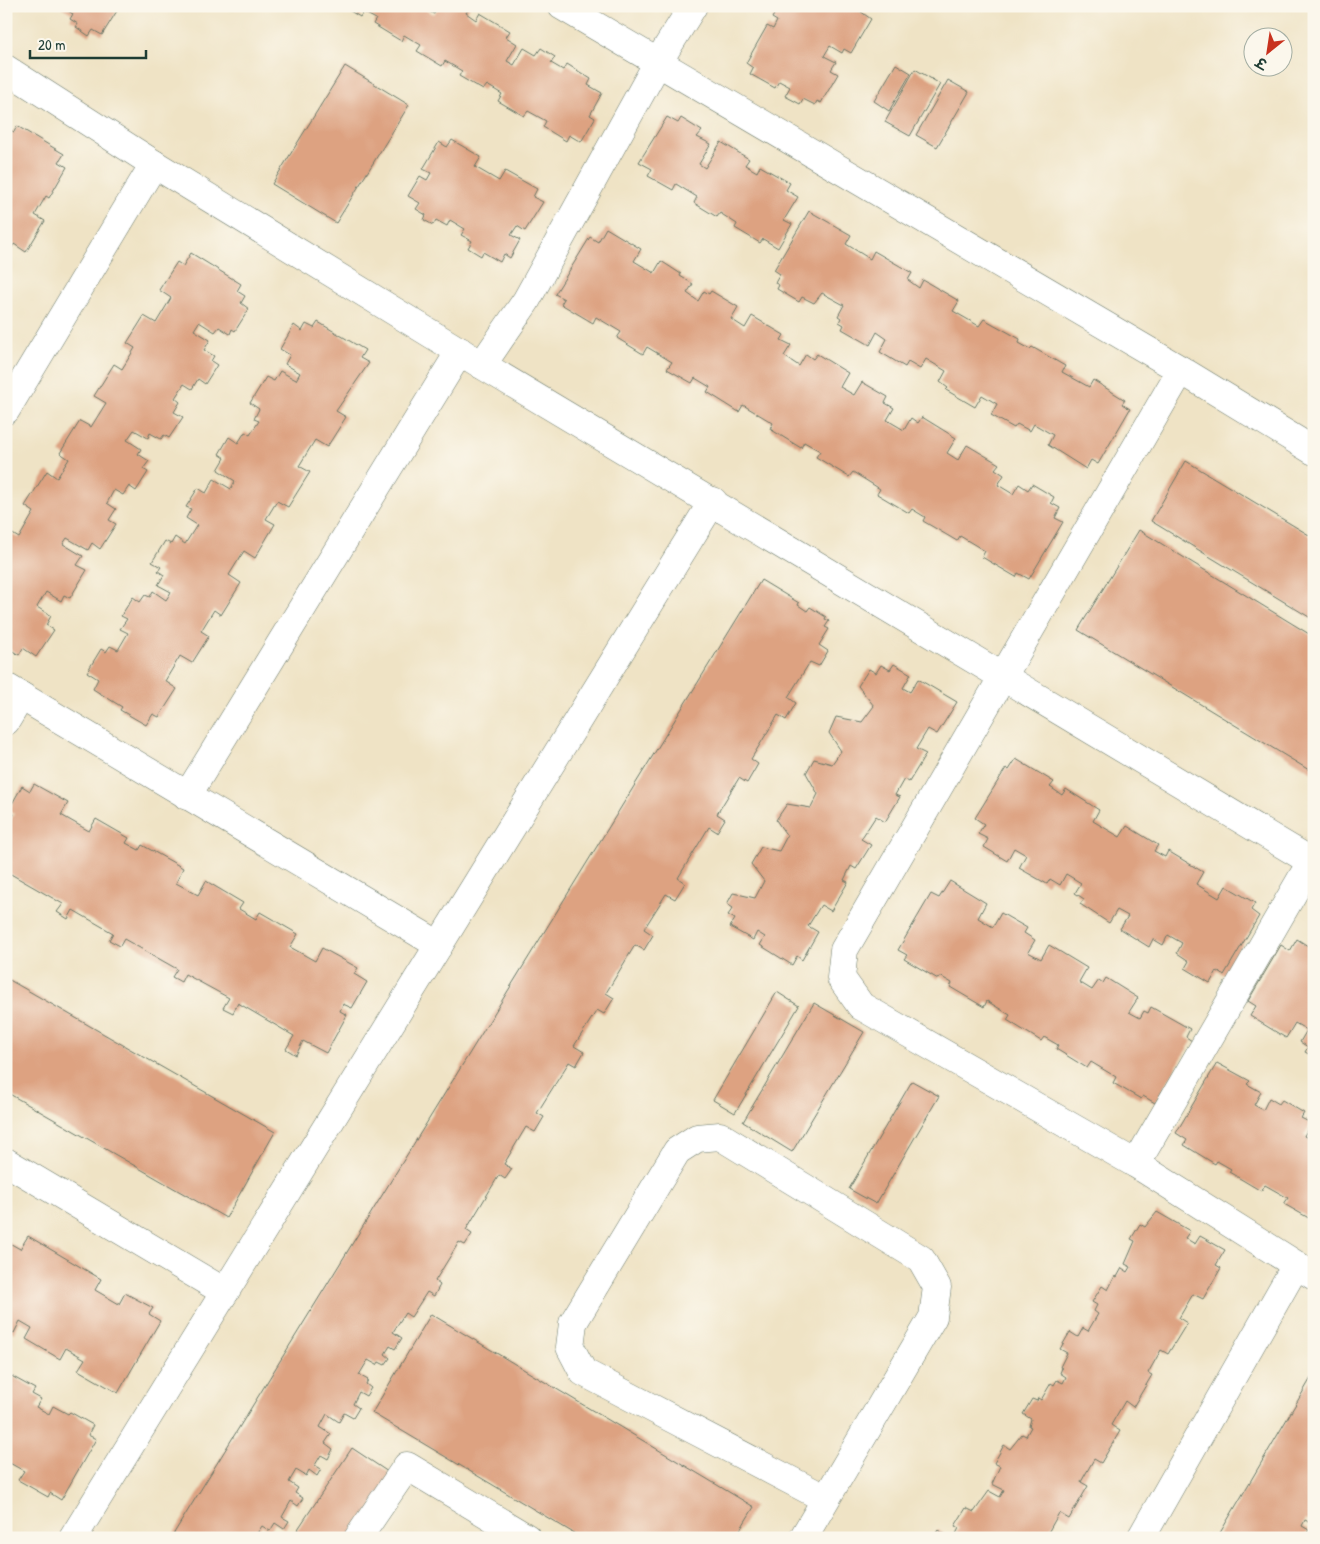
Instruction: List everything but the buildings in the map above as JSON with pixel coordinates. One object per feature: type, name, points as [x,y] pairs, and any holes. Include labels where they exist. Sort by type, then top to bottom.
[{"type":"street","points":[[562,6],[1181,370],[1314,452]]},
{"type":"street","points":[[187,796],[471,358],[526,301],[658,62],[693,6]]},
{"type":"street","points":[[6,69],[154,164],[471,358],[1313,861],[1136,1164]]},
{"type":"street","points":[[6,410],[154,164]]},
{"type":"street","points":[[1141,1538],[1305,1271],[1136,1164],[861,1006],[841,978],[844,950],[1181,370]]},
{"type":"street","points":[[73,1538],[713,501]]},
{"type":"street","points":[[6,721],[14,691],[439,945]]},
{"type":"street","points":[[803,1538],[933,1318],[938,1287],[921,1259],[720,1136],[697,1138],[677,1151],[573,1323],[570,1347],[583,1372],[826,1499]]},
{"type":"street","points":[[6,1162],[225,1292]]},
{"type":"street","points":[[358,1538],[407,1466],[527,1538]]}]
